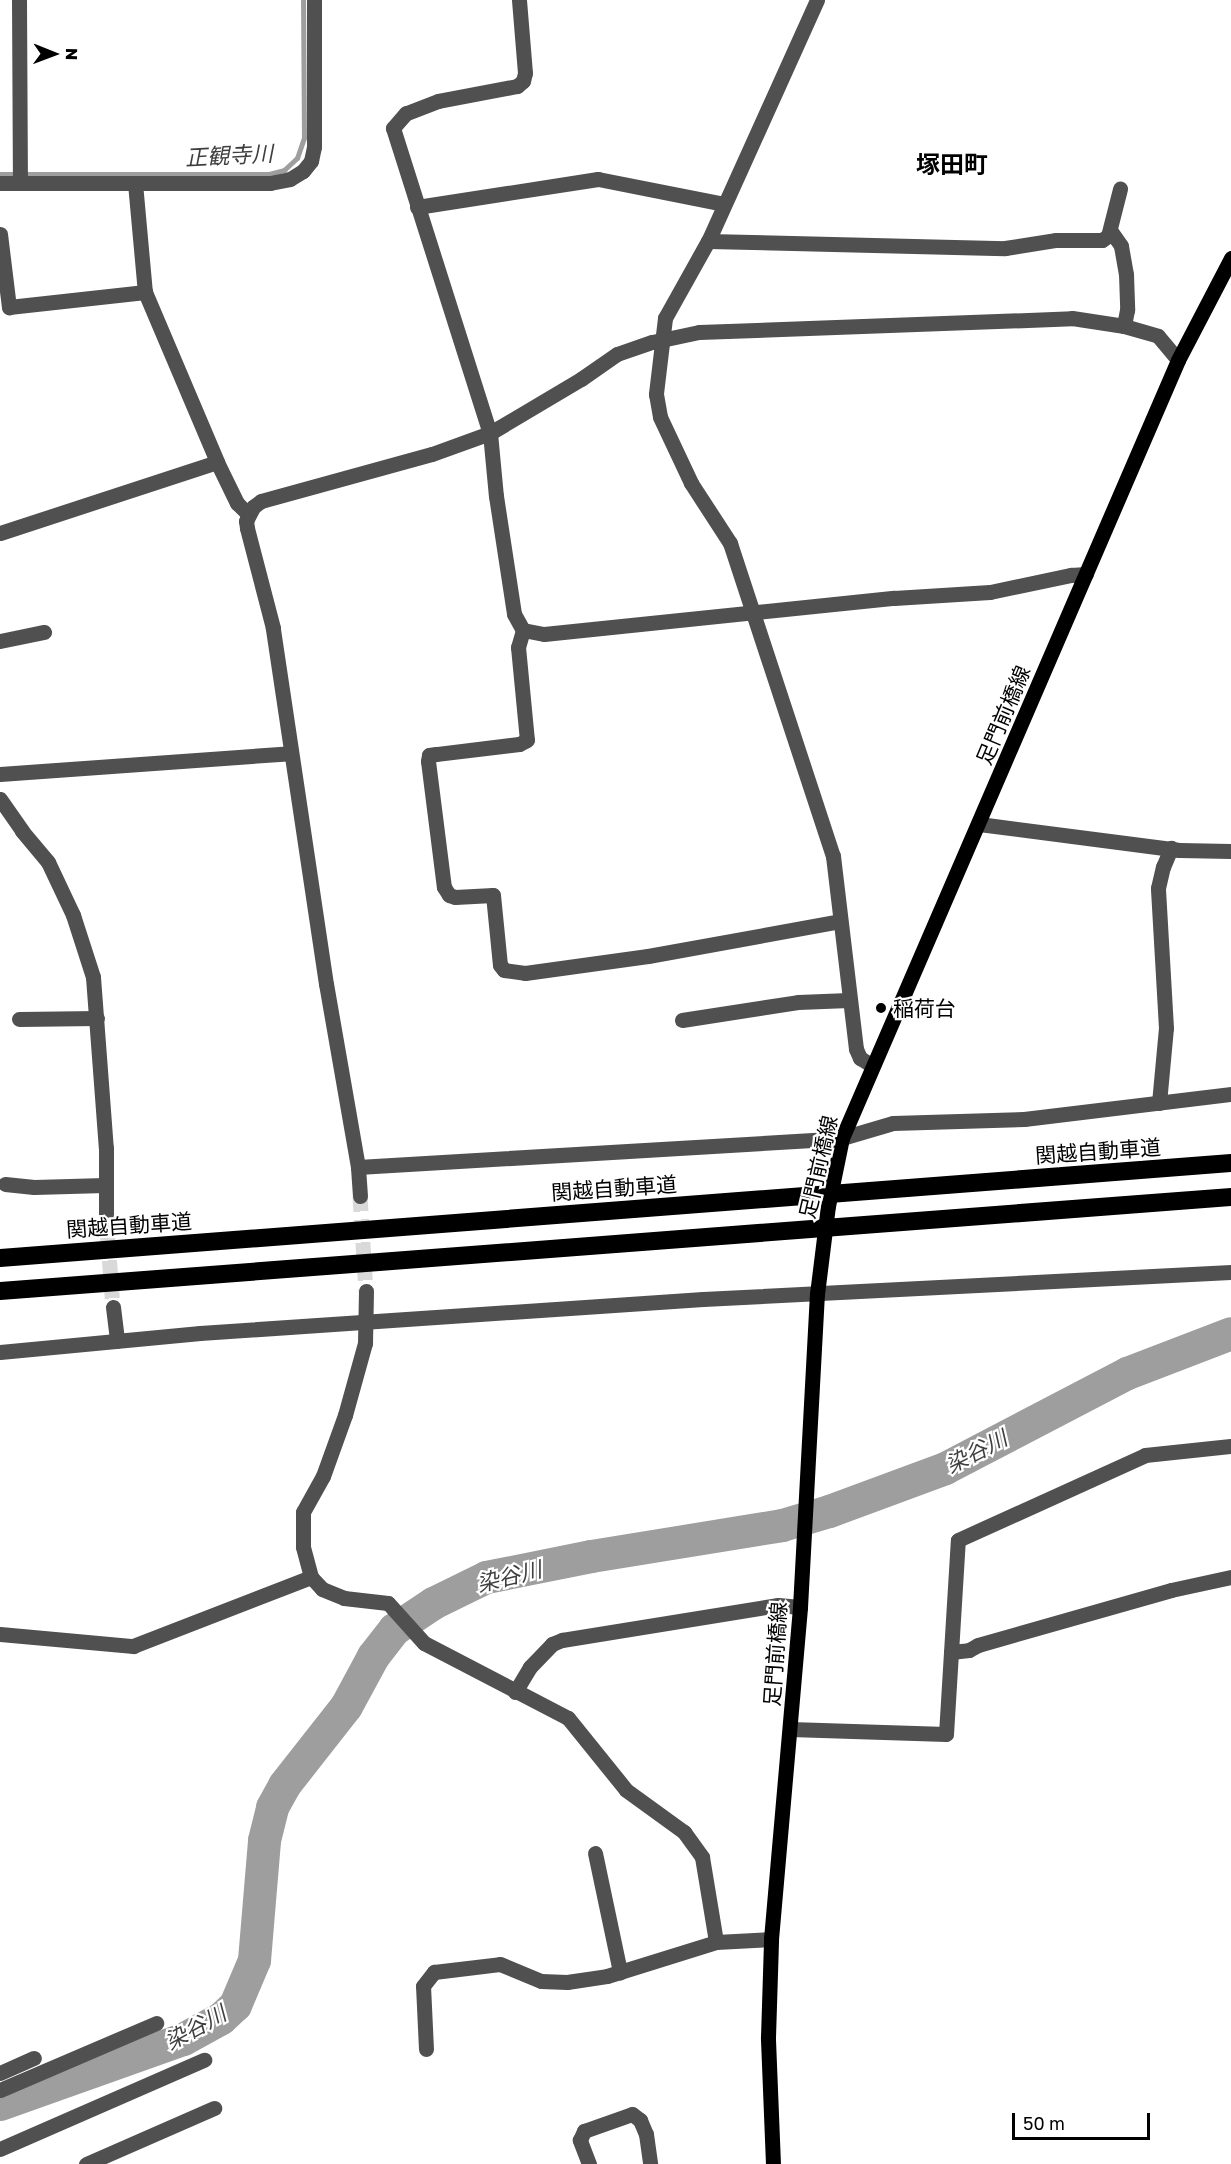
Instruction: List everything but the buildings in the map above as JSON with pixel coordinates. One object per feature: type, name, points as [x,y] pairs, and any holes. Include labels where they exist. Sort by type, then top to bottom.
[{"type":"highway","name":"関越自動車道","points":[[0,1258],[1231,1163]]},
{"type":"highway","points":[[0,1291],[1231,1197]]},
{"type":"main road","name":"足門前橋線","points":[[773,2164],[768,2037],[771,1939],[800,1606],[817,1294],[828,1206],[842,1138],[871,1065],[979,824],[1178,360],[1231,258]]},
{"type":"street","points":[[19,0],[20,182]]},
{"type":"street","points":[[0,183],[270,183],[290,179],[303,171],[311,161],[314,147],[314,0]]},
{"type":"street","points":[[519,0],[525,73],[523,81],[517,86],[438,101],[406,113],[393,128],[490,433],[496,496],[514,614],[523,630],[518,647],[528,740],[519,744],[429,755],[444,887],[449,895],[455,897],[493,895],[500,965],[504,970],[525,973],[648,956],[840,921]]},
{"type":"street","points":[[817,0],[708,241],[665,318],[656,394],[660,417],[691,483],[730,543],[833,856],[856,1049],[860,1058],[871,1065]]},
{"type":"street","points":[[417,207],[598,179],[724,204]]},
{"type":"street","points":[[135,183],[145,292],[217,462],[237,503],[248,514]]},
{"type":"street","points":[[708,241],[1005,248],[1056,240],[1102,240],[1108,236],[1120,189]]},
{"type":"street","points":[[1110,230],[1121,246],[1126,274],[1127,310],[1124,326]]},
{"type":"street","points":[[0,234],[9,307],[145,292]]},
{"type":"street","points":[[360,1197],[358,1167],[290,753],[273,628],[247,528],[248,514],[261,501],[432,454],[490,433],[581,379],[617,354],[663,339],[722,330],[1072,318],[1124,326],[1158,336],[1178,360]]},
{"type":"street","points":[[0,533],[217,462]]},
{"type":"street","points":[[523,630],[544,634],[894,598],[990,592],[1086,574]]},
{"type":"street","points":[[0,641],[44,632]]},
{"type":"street","points":[[0,774],[290,753]]},
{"type":"street","points":[[0,799],[21,831],[48,862],[73,915],[93,977],[106,1148],[106,1214]]},
{"type":"street","points":[[979,824],[1171,848],[1231,851]]},
{"type":"street","points":[[1159,1102],[1166,1028],[1158,888],[1165,858],[1171,848]]},
{"type":"street","points":[[682,1020],[798,1002],[849,1000]]},
{"type":"street","points":[[19,1018],[97,1018]]},
{"type":"street","points":[[358,1167],[842,1138],[893,1123],[1024,1119],[1231,1094]]},
{"type":"street","points":[[5,1184],[34,1187],[105,1185]]},
{"type":"street","points":[[0,1352],[117,1341],[703,1299],[1231,1272]]},
{"type":"street","points":[[366,1291],[367,1323],[364,1343],[345,1415],[323,1476],[303,1512],[301,1528],[303,1547],[311,1577],[322,1589],[344,1598],[388,1603],[396,1608],[424,1643],[568,1718],[626,1790],[684,1832],[702,1857],[716,1942]]},
{"type":"street","points":[[113,1308],[117,1341]]},
{"type":"street","points":[[790,1729],[946,1734],[958,1540],[1145,1455],[1231,1446]]},
{"type":"street","points":[[0,1634],[133,1646],[311,1577]]},
{"type":"street","points":[[951,1652],[969,1650],[978,1645],[1150,1596],[1231,1577]]},
{"type":"street","points":[[515,1692],[530,1667],[552,1644],[562,1640],[778,1605],[800,1606]]},
{"type":"street","points":[[595,1853],[620,1972]]},
{"type":"street","points":[[426,2049],[423,1986],[434,1971],[500,1964],[542,1981],[556,1983],[597,1979],[716,1942],[771,1939]]},
{"type":"street","points":[[0,2090],[156,2023]]},
{"type":"street","points":[[0,2073],[34,2058]]},
{"type":"street","points":[[0,2149],[204,2060]]},
{"type":"street","points":[[86,2164],[214,2108]]},
{"type":"street","points":[[590,2164],[580,2140],[584,2131],[632,2114],[640,2120],[646,2134],[650,2164]]},
{"type":"waterway","name":"正観寺川","points":[[0,174],[269,174],[284,170],[297,158],[304,138],[303,0]]},
{"type":"waterway","name":"染谷川","points":[[0,2104],[183,2039],[221,2018],[235,2005],[254,1960],[264,1840],[272,1807],[284,1785],[346,1706],[373,1656],[394,1629],[433,1603],[486,1577],[591,1556],[782,1525],[829,1511],[945,1468],[1127,1373],[1231,1333]]},
{"type":"tunnel","points":[[360,1196],[366,1291]]},
{"type":"tunnel","points":[[106,1214],[113,1307]]},
{"type":"place","name":"稲荷台","points":[[881,1008]]},
{"type":"district","name":"塚田町","points":[[952,164]]}]
